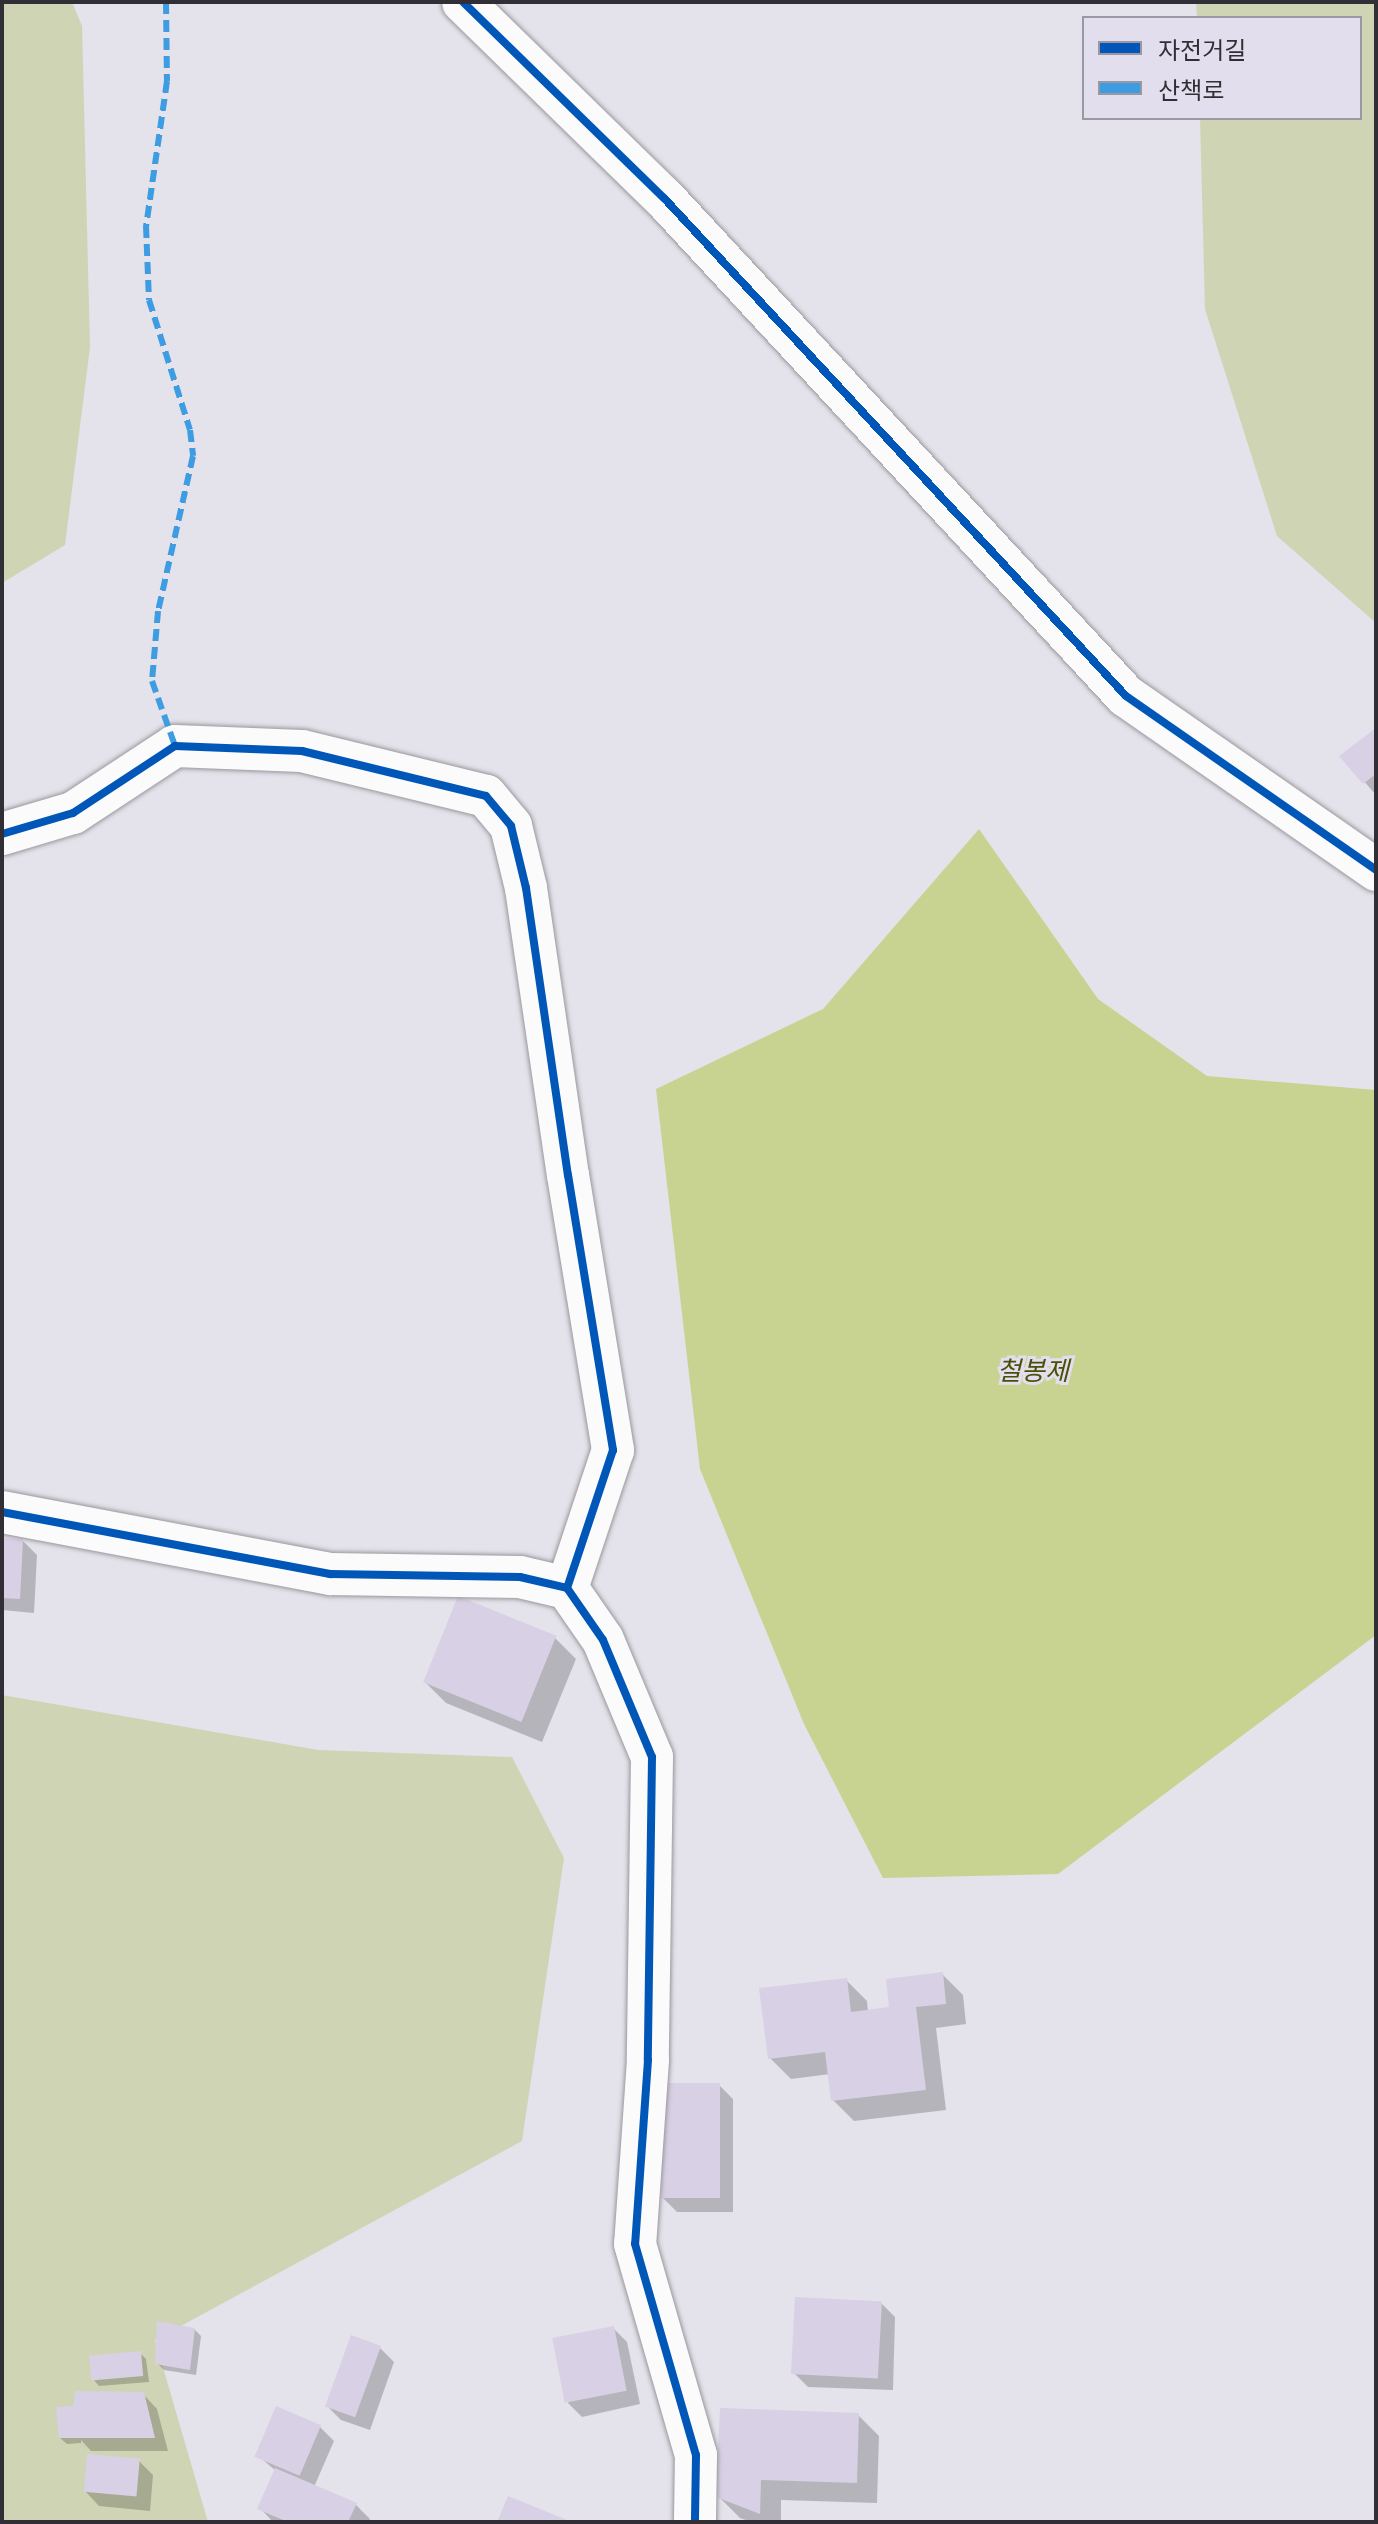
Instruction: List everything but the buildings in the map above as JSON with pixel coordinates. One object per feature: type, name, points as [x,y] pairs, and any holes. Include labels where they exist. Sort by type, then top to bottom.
[{"type":"street","points":[[463,2],[664,198],[1126,696],[1376,870]]},
{"type":"street","points":[[2,834],[73,813],[175,746],[302,751],[486,796],[511,826],[526,888],[568,1175],[613,1450],[567,1588]]},
{"type":"street","points":[[2,1512],[330,1574],[520,1577],[567,1588],[603,1640],[652,1757],[648,2060],[635,2244],[696,2455],[695,2522]]},
{"type":"shaded area","points":[[2,2],[72,2],[82,26],[90,347],[65,545],[2,583]]},
{"type":"shaded area","points":[[1196,2],[1376,2],[1376,623],[1277,536],[1205,309],[1200,120],[1362,120],[1362,16],[1197,16]]},
{"type":"shaded area","points":[[2,1695],[318,1750],[512,1757],[564,1858],[522,2141],[155,2340],[208,2522],[2,2522]]},
{"type":"water","name":"철봉제","points":[[979,829],[1098,999],[1207,1076],[1376,1090],[1376,1635],[1058,1874],[883,1878],[804,1724],[700,1469],[656,1089],[823,1009]]},
{"type":"marked path","points":[[166,2],[167,81],[146,226],[149,300],[190,430],[193,456],[158,611],[152,681],[175,746]]},
{"type":"cycle path","points":[[463,2],[664,198],[1126,696],[1376,870]]},
{"type":"cycle path","points":[[2,834],[73,813],[175,746],[302,751],[486,796],[511,826],[526,888],[568,1175],[613,1450],[567,1588]]},
{"type":"cycle path","points":[[2,1512],[330,1574],[520,1577],[567,1588],[603,1640],[652,1757],[648,2060],[635,2244],[696,2455],[695,2522]]}]
